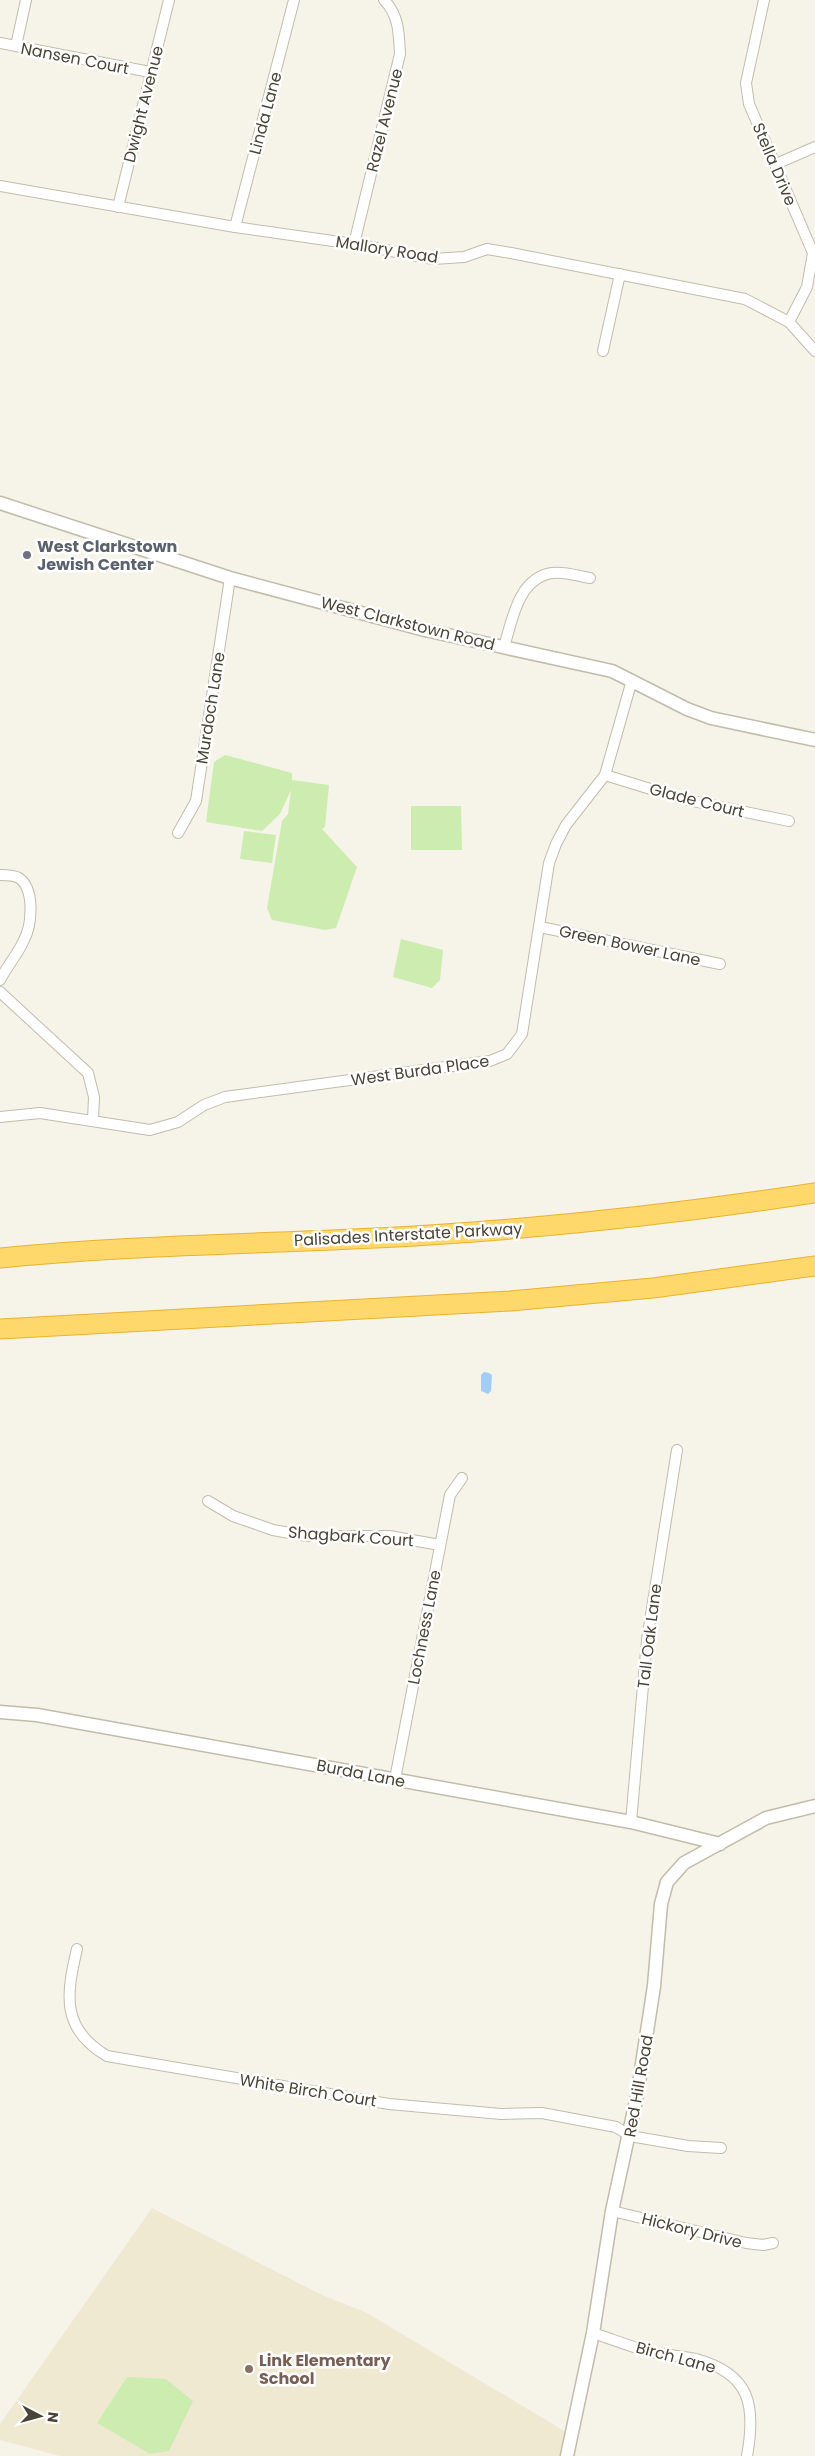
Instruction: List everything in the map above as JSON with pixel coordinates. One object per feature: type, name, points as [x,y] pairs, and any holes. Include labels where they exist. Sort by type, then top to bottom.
[{"type":"highway","name":"Palisades Interstate Parkway","points":[[0,1258],[137,1248],[485,1231],[636,1217],[815,1193]]},
{"type":"highway","points":[[0,1329],[492,1303],[653,1288],[815,1266]]},
{"type":"street","points":[[16,46],[26,0]]},
{"type":"street","name":"Dwight Avenue","points":[[118,207],[169,0]]},
{"type":"street","name":"Linda Lane","points":[[235,227],[294,0]]},
{"type":"street","name":"Razel Avenue","points":[[354,244],[400,54],[399,28],[392,7],[384,0]]},
{"type":"street","name":"Stella Drive","points":[[764,0],[746,83],[749,104],[814,253],[807,287],[789,322]]},
{"type":"street","name":"Nansen Court","points":[[0,43],[150,72]]},
{"type":"street","points":[[776,164],[815,147]]},
{"type":"street","name":"Mallory Road","points":[[0,186],[235,227],[354,244],[433,259],[464,257],[487,249],[745,299],[789,322],[815,351]]},
{"type":"street","points":[[603,351],[620,274]]},
{"type":"street","name":"West Clarkstown Road","points":[[0,503],[230,578],[386,620],[612,671],[687,709],[711,718],[815,740]]},
{"type":"street","points":[[504,647],[517,604],[527,588],[540,577],[551,573],[590,578]]},
{"type":"street","name":"Murdoch Lane","points":[[178,833],[196,801],[230,578]]},
{"type":"street","name":"West Burda Place","points":[[0,1117],[40,1113],[150,1130],[178,1122],[204,1105],[225,1097],[490,1061],[507,1054],[522,1034],[550,863],[556,844],[566,825],[605,775],[632,680]]},
{"type":"street","name":"Glade Court","points":[[605,775],[683,800],[789,821]]},
{"type":"street","points":[[0,874],[18,877],[27,887],[29,898],[29,922],[25,939],[0,980]]},
{"type":"street","name":"Green Bower Lane","points":[[540,927],[720,964]]},
{"type":"street","points":[[0,992],[88,1073],[94,1097],[93,1120]]},
{"type":"street","name":"Tall Oak Lane","points":[[631,1822],[647,1640],[677,1450]]},
{"type":"street","name":"Lochness Lane","points":[[395,1780],[450,1495],[462,1478]]},
{"type":"street","name":"Shagbark Court","points":[[208,1501],[233,1516],[273,1530],[307,1536],[389,1536],[440,1545]]},
{"type":"street","name":"Burda Lane","points":[[0,1712],[37,1716],[631,1822],[720,1844]]},
{"type":"street","name":"Red Hill Road","points":[[567,2456],[592,2333],[612,2211],[630,2136],[654,1986],[661,1904],[667,1882],[684,1863],[766,1818],[815,1806]]},
{"type":"street","name":"White Birch Court","points":[[76,1949],[69,1980],[70,2018],[91,2046],[107,2056],[389,2104],[501,2114],[542,2113],[616,2127],[630,2136],[688,2146],[721,2148]]},
{"type":"street","name":"Hickory Drive","points":[[612,2211],[746,2243],[763,2246],[773,2243]]},
{"type":"street","name":"Birch Lane","points":[[592,2333],[652,2352],[696,2359],[730,2373],[747,2395],[751,2410],[751,2433],[747,2456]]},
{"type":"shaded area","name":"Link Elementary School","points":[[152,2208],[320,2294],[367,2313],[571,2435],[567,2456],[60,2456],[0,2440],[0,2424]]},
{"type":"green space","points":[[225,755],[292,773],[292,780],[329,785],[325,827],[322,829],[357,867],[336,928],[325,930],[272,920],[267,908],[282,821],[288,814],[291,790],[280,814],[262,831],[206,822],[214,762]]},
{"type":"green space","points":[[411,806],[461,806],[462,850],[411,850]]},
{"type":"green space","points":[[244,831],[276,835],[272,863],[240,859]]},
{"type":"green space","points":[[401,939],[443,950],[440,980],[432,988],[393,977]]},
{"type":"green space","points":[[127,2377],[166,2379],[193,2401],[169,2451],[150,2454],[97,2423]]},
{"type":"water","points":[[484,1372],[492,1375],[491,1391],[488,1394],[481,1391],[481,1375]]},
{"type":"place","name":"West Clarkstown Jewish Center","points":[[27,555]]},
{"type":"place","name":"Link Elementary School","points":[[249,2369]]}]
